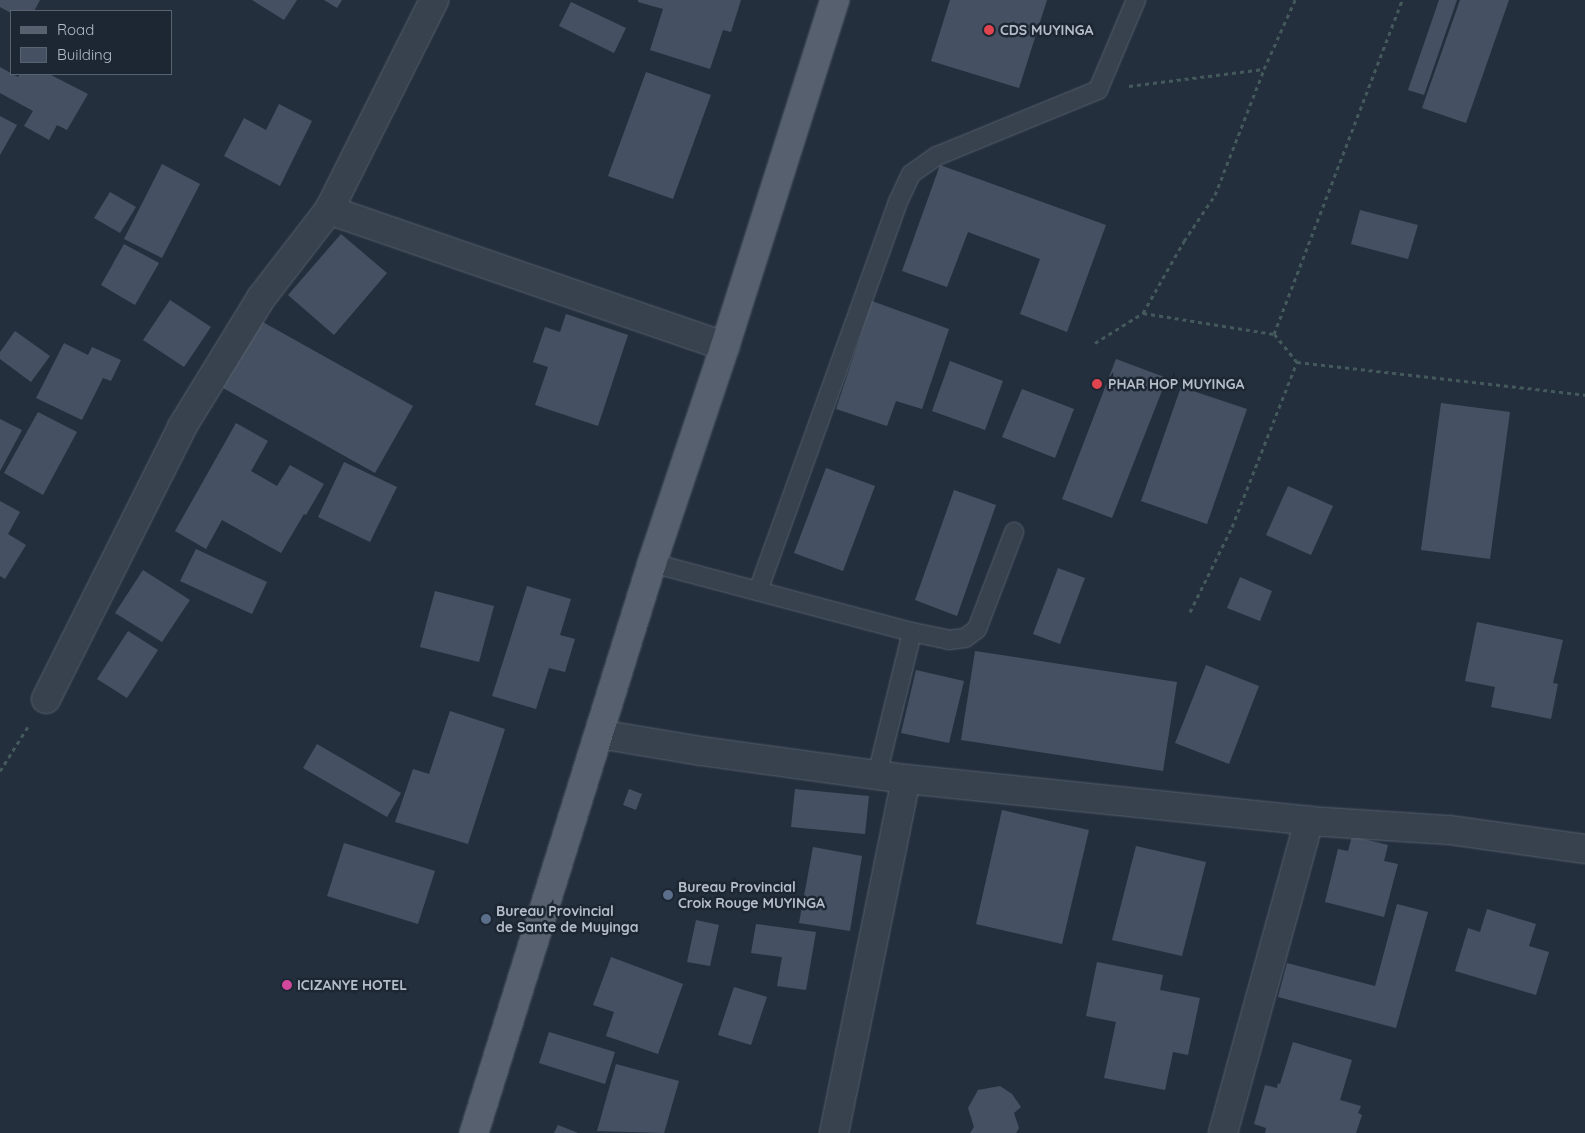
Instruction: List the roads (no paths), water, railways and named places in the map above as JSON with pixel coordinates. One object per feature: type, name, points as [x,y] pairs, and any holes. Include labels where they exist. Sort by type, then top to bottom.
[{"type":"main road","points":[[474,1133],[652,563],[725,346],[835,0]]},
{"type":"street","points":[[46,699],[182,427],[261,298],[329,210],[434,0]]},
{"type":"street","points":[[329,210],[725,346]]},
{"type":"street","points":[[599,734],[700,751],[906,779],[1309,821],[1450,830],[1585,848]]},
{"type":"street","points":[[834,1133],[906,779]]},
{"type":"street","points":[[1223,1133],[1309,821]]},
{"type":"lane","points":[[758,591],[897,204],[911,174],[937,156],[1098,90],[1136,0]]},
{"type":"lane","points":[[652,563],[912,632],[949,640],[965,638],[977,630],[1014,532]]},
{"type":"lane","points":[[876,775],[912,632]]},
{"type":"place","name":"CDS MUYINGA","points":[[989,30]]},
{"type":"place","name":"PHAR HOP MUYINGA","points":[[1097,384]]},
{"type":"place","name":"Bureau Provincial Croix Rouge MUYINGA","points":[[668,895]]},
{"type":"place","name":"Bureau Provincial de Sante de Muyinga","points":[[486,919]]},
{"type":"place","name":"ICIZANYE HOTEL","points":[[287,985]]}]
